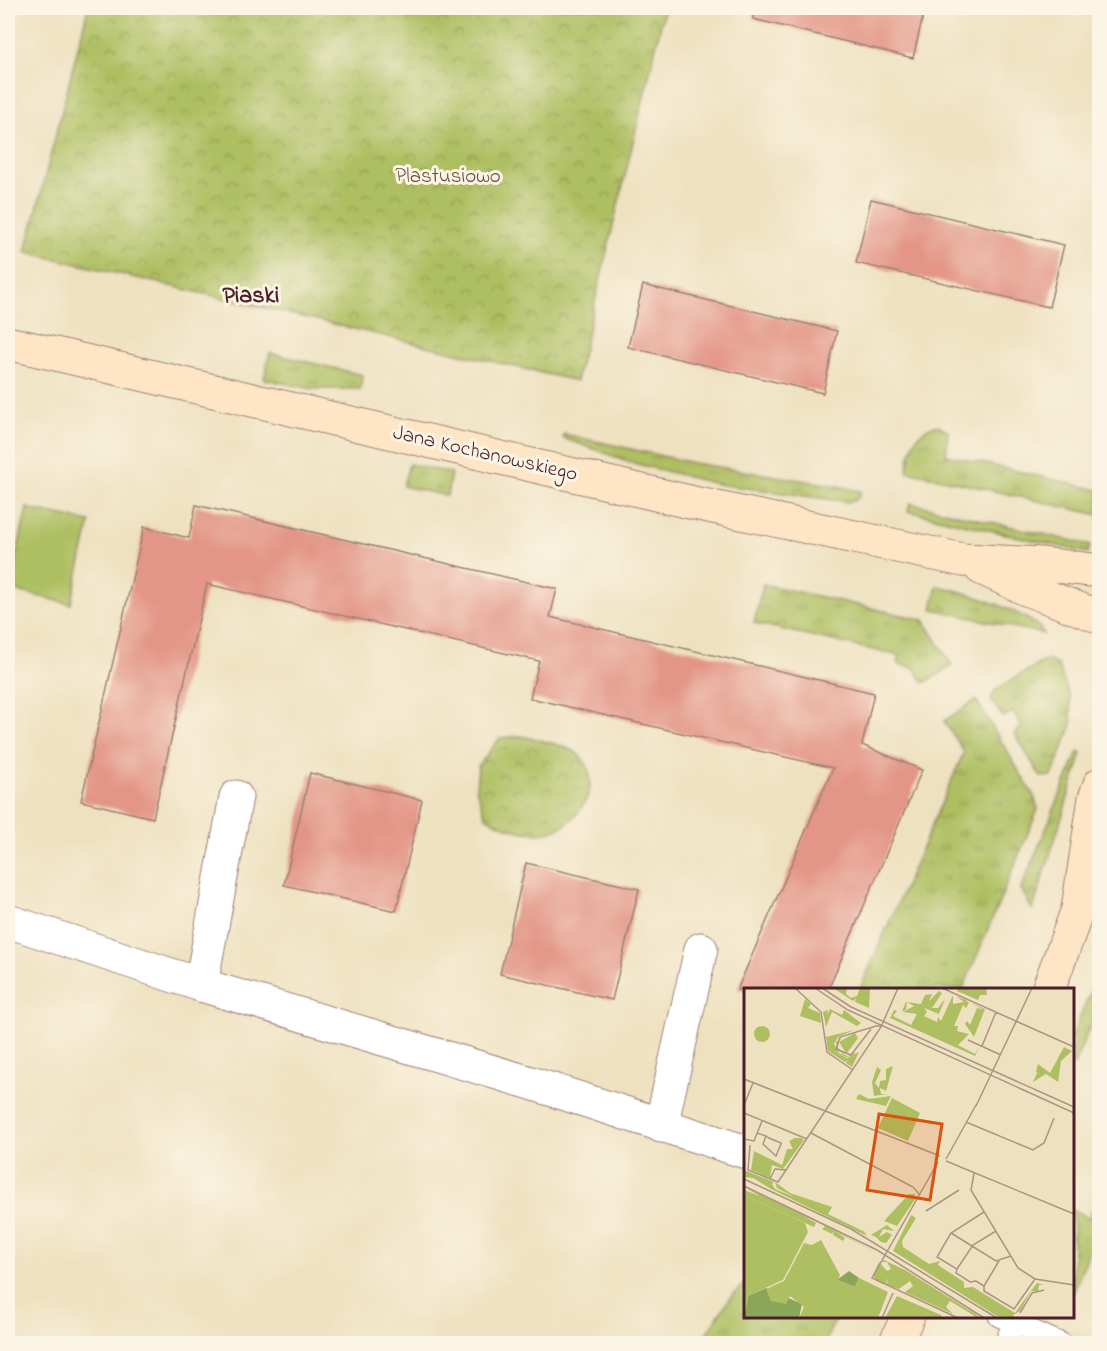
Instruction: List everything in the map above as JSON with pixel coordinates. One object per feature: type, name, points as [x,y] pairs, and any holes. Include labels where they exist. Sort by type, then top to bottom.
[{"type":"street","name":"Jana Kochanowskiego","points":[[8,343],[682,501],[963,560],[1040,564],[1100,571]]},
{"type":"street","name":"Jana Kochanowskiego","points":[[963,560],[1026,589],[1100,617]]},
{"type":"street","points":[[1049,988],[1078,909],[1095,798],[1100,784]]},
{"type":"street","points":[[201,985],[236,797]]},
{"type":"street","points":[[1078,909],[1100,877]]},
{"type":"street","points":[[8,921],[201,985],[531,1083],[744,1151]]},
{"type":"street","points":[[661,1126],[701,949]]},
{"type":"street","points":[[895,1344],[908,1318]]},
{"type":"lane","points":[[1005,1344],[1006,1319],[1062,1344]]},
{"type":"green space","name":"Plastusiowo","points":[[88,8],[665,8],[576,381],[26,252]]},
{"type":"green space","points":[[270,353],[363,375],[360,389],[312,389],[264,379]]},
{"type":"green space","points":[[938,425],[948,431],[946,455],[1099,490],[1099,515],[907,471],[912,448],[918,436],[930,427]]},
{"type":"green space","points":[[564,434],[693,463],[833,485],[861,491],[860,496],[849,502],[717,484],[633,463],[563,438]]},
{"type":"green space","points":[[409,464],[451,473],[447,496],[403,486]]},
{"type":"green space","points":[[910,503],[1090,545],[1088,553],[908,511]]},
{"type":"green space","points":[[27,508],[90,522],[71,604],[9,589]]},
{"type":"green space","points":[[763,584],[924,620],[952,665],[924,683],[914,668],[898,664],[900,656],[754,623]]},
{"type":"green space","points":[[937,586],[962,592],[1012,611],[1038,626],[1044,634],[932,609]]},
{"type":"green space","points":[[1047,659],[1058,665],[1070,698],[1072,725],[1052,776],[1041,777],[1014,733],[1022,728],[1013,712],[1003,717],[991,700],[996,689]]},
{"type":"green space","points":[[976,700],[1034,796],[1038,809],[963,988],[860,988],[964,752],[944,721]]},
{"type":"green space","points":[[521,736],[574,751],[586,764],[590,776],[590,788],[586,800],[579,811],[560,828],[548,832],[532,833],[501,825],[486,817],[476,789],[478,766],[500,738]]},
{"type":"green space","points":[[1078,752],[1082,753],[1033,909],[1021,889]]},
{"type":"green space","points":[[1099,971],[1099,1005],[1074,1065],[1074,1032]]},
{"type":"green space","points":[[1099,1194],[1099,1228],[1074,1290],[1074,1210],[1089,1218]]},
{"type":"green space","points":[[744,1284],[744,1318],[836,1318],[825,1343],[700,1343],[730,1298]]},
{"type":"building","points":[[754,8],[925,8],[913,58],[753,19]]},
{"type":"building","points":[[871,199],[1064,245],[1049,307],[856,263]]},
{"type":"building","points":[[643,285],[837,331],[823,393],[628,347]]},
{"type":"building","points":[[196,505],[557,589],[550,617],[874,693],[862,745],[922,770],[829,988],[744,988],[744,990],[737,990],[833,768],[530,698],[539,661],[207,584],[153,818],[81,801],[144,527],[189,538]]},
{"type":"building","points":[[310,773],[422,800],[396,911],[284,885]]},
{"type":"building","points":[[526,863],[639,889],[612,1000],[500,974]]},
{"type":"district","name":"Piaski","points":[[251,296]]}]
